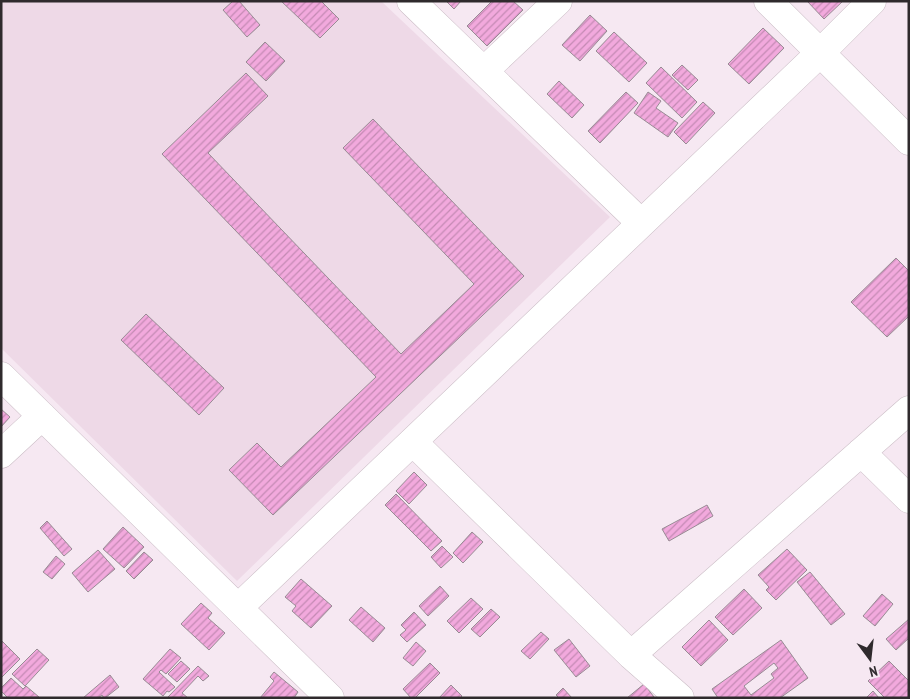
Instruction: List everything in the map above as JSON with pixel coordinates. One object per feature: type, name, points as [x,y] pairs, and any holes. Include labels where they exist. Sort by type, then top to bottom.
[{"type":"street","points":[[412,1],[641,223]]},
{"type":"street","points":[[484,71],[558,1]]},
{"type":"street","points":[[768,1],[909,141]]},
{"type":"street","points":[[238,608],[820,53],[872,1]]},
{"type":"street","points":[[1,376],[330,698]]},
{"type":"street","points":[[631,655],[909,410]]},
{"type":"street","points":[[1,454],[42,416]]},
{"type":"street","points":[[413,442],[631,655],[680,698]]},
{"type":"street","points":[[861,452],[909,499]]},
{"type":"shaded area","points":[[1,1],[381,1],[610,217],[237,581],[1,348]]},
{"type":"building","points":[[233,1],[239,1],[260,25],[247,37],[223,10]]},
{"type":"building","points":[[281,1],[321,1],[339,19],[320,38]]},
{"type":"building","points":[[446,1],[461,1],[454,9]]},
{"type":"building","points":[[492,1],[513,1],[523,10],[487,46],[467,26]]},
{"type":"building","points":[[807,1],[843,1],[824,19]]},
{"type":"building","points":[[590,15],[607,31],[580,61],[562,45]]},
{"type":"building","points":[[763,28],[784,48],[749,84],[728,64]]},
{"type":"building","points":[[614,32],[647,63],[629,82],[596,51]]},
{"type":"building","points":[[265,42],[285,61],[266,81],[246,62]]},
{"type":"building","points":[[682,65],[698,80],[688,90],[672,75]]},
{"type":"building","points":[[661,67],[697,102],[682,118],[646,83]]},
{"type":"building","points":[[246,73],[268,96],[208,153],[401,354],[474,284],[343,148],[373,119],[524,276],[273,515],[229,470],[257,443],[281,467],[376,377],[162,154]]},
{"type":"building","points":[[559,81],[584,105],[572,118],[547,94]]},
{"type":"building","points":[[626,92],[638,103],[600,143],[588,131]]},
{"type":"building","points":[[648,92],[661,101],[656,108],[678,123],[668,137],[634,113]]},
{"type":"building","points":[[703,102],[715,113],[686,144],[674,132]]},
{"type":"building","points":[[896,258],[909,271],[909,316],[887,337],[851,302]]},
{"type":"building","points":[[146,314],[224,388],[199,415],[121,340]]},
{"type":"building","points":[[1,409],[10,417],[1,427]]},
{"type":"building","points":[[414,472],[427,485],[409,504],[396,491]]},
{"type":"building","points":[[396,494],[442,541],[431,551],[385,505]]},
{"type":"building","points":[[707,505],[713,516],[669,541],[662,529]]},
{"type":"building","points":[[47,521],[72,549],[64,556],[40,528]]},
{"type":"building","points":[[123,527],[144,547],[124,568],[103,549]]},
{"type":"building","points":[[472,532],[483,542],[463,563],[453,553]]},
{"type":"building","points":[[442,546],[453,557],[441,568],[431,557]]},
{"type":"building","points":[[787,549],[807,570],[776,600],[766,590],[769,587],[758,575]]},
{"type":"building","points":[[98,550],[115,569],[88,592],[72,573]]},
{"type":"building","points":[[144,552],[153,560],[134,579],[126,571]]},
{"type":"building","points":[[56,556],[65,564],[52,579],[43,572]]},
{"type":"building","points":[[810,572],[845,614],[831,625],[797,582]]},
{"type":"building","points":[[301,579],[332,606],[311,628],[292,611],[296,606],[285,597]]},
{"type":"building","points":[[440,586],[449,596],[428,616],[419,606]]},
{"type":"building","points":[[744,589],[762,608],[733,635],[715,617]]},
{"type":"building","points":[[882,594],[893,604],[875,626],[863,616]]},
{"type":"building","points":[[471,598],[483,609],[459,633],[447,621]]},
{"type":"building","points":[[201,603],[212,613],[208,618],[225,633],[209,650],[181,624]]},
{"type":"building","points":[[361,607],[385,628],[373,642],[349,620]]},
{"type":"building","points":[[491,609],[500,617],[480,637],[471,629]]},
{"type":"building","points":[[414,612],[426,625],[407,642],[400,635],[406,630],[401,625]]},
{"type":"building","points":[[909,619],[909,638],[896,650],[886,639]]},
{"type":"building","points":[[709,620],[728,640],[701,666],[682,647]]},
{"type":"building","points":[[541,632],[549,639],[530,659],[521,651]]},
{"type":"building","points":[[569,639],[590,666],[576,677],[554,650]]},
{"type":"building","points":[[1,640],[20,659],[1,678]]},
{"type":"building","points":[[781,640],[808,678],[780,698],[718,698],[712,689]],"holes":[[[774,663],[778,668],[771,674],[774,678],[751,695],[744,686]]]},
{"type":"building","points":[[416,642],[426,651],[413,666],[403,658]]},
{"type":"building","points":[[37,649],[49,660],[25,686],[12,674]]},
{"type":"building","points":[[170,649],[181,658],[166,674],[161,670],[159,672],[175,687],[169,692],[167,691],[163,696],[143,679]]},
{"type":"building","points":[[181,661],[190,669],[177,682],[168,674]]},
{"type":"building","points":[[889,661],[909,681],[909,698],[885,698],[868,681]]},
{"type":"building","points":[[430,663],[440,673],[415,698],[411,698],[403,689]]},
{"type":"building","points":[[198,666],[209,676],[203,681],[198,676],[182,693],[188,698],[167,698]]},
{"type":"building","points":[[274,672],[298,692],[294,698],[260,698],[274,681],[270,677]]},
{"type":"building","points":[[110,675],[119,687],[105,698],[102,695],[98,698],[83,698]]},
{"type":"building","points":[[11,678],[23,689],[26,686],[39,697],[8,698],[1,691],[1,688]]},
{"type":"building","points":[[644,684],[654,697],[627,698]]},
{"type":"building","points":[[451,685],[462,696],[460,698],[439,698]]},
{"type":"building","points":[[563,688],[572,698],[559,698],[556,695]]},
{"type":"building","points":[[873,691],[879,698],[866,698]]}]
